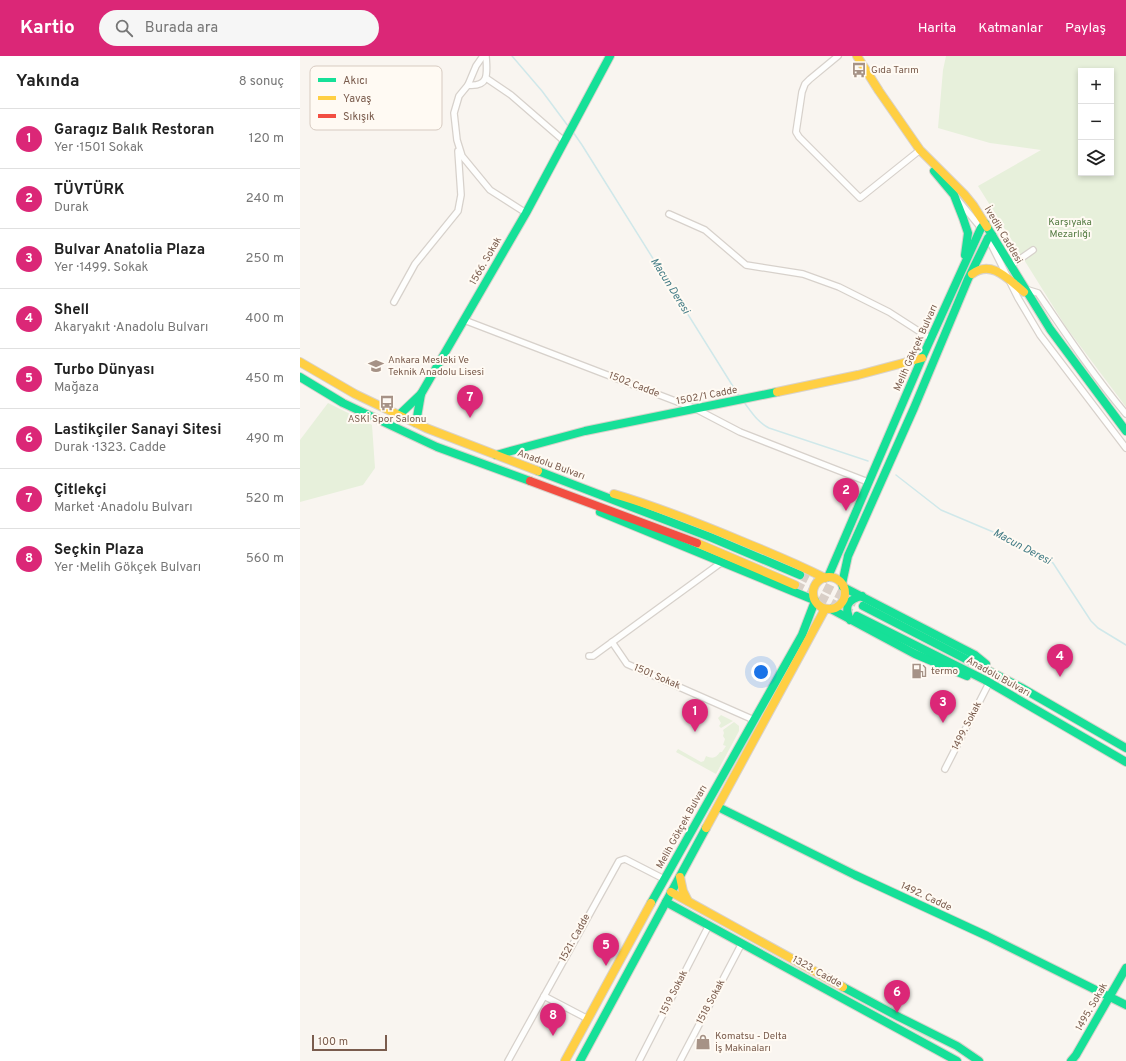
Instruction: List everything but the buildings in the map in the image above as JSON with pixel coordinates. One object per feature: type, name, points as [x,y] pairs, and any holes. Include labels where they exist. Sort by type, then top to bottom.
[{"type":"main road","name":"1566. Sokak","points":[[420,394],[526,213],[610,56]]},
{"type":"main road","name":"İvedik Caddesi","points":[[858,56],[879,92],[920,150],[964,194],[1050,329],[1126,431]]},
{"type":"main road","points":[[930,161],[935,172],[954,195],[964,218],[968,233],[960,274]]},
{"type":"main road","name":"Melih Gökçek Bulvarı","points":[[826,578],[922,358],[983,225]]},
{"type":"main road","name":"Melih Gökçek Bulvarı","points":[[842,585],[848,556],[914,408],[968,279],[990,236]]},
{"type":"main road","points":[[968,279],[976,270],[982,267],[989,268],[998,272],[1027,293]]},
{"type":"main road","name":"1502/1 Cadde","points":[[496,456],[585,431],[728,403],[858,375],[922,358]]},
{"type":"main road","name":"Anadolu Bulvarı","points":[[300,362],[355,394],[459,442],[584,488],[710,537],[800,575]]},
{"type":"main road","points":[[300,377],[343,403],[437,447],[573,496],[724,554],[794,588],[814,601],[817,605],[828,609],[840,605],[844,596],[842,585]]},
{"type":"main road","points":[[400,415],[420,394]]},
{"type":"main road","points":[[416,423],[420,394]]},
{"type":"main road","points":[[868,482],[879,488]]},
{"type":"main road","points":[[584,488],[638,501],[716,531],[826,578]]},
{"type":"main road","points":[[573,496],[596,510],[722,562],[802,591],[810,585],[811,579],[807,569]]},
{"type":"main road","points":[[814,601],[814,586],[817,582],[826,578],[833,578],[842,585],[862,596],[975,656],[1008,680]]},
{"type":"main road","points":[[853,618],[847,614],[846,607],[848,602],[854,598],[862,596]]},
{"type":"main road","name":"Melih Gökçek Bulvarı","points":[[565,1061],[662,883],[802,635],[814,601]]},
{"type":"main road","name":"Anadolu Bulvarı","points":[[863,606],[1008,680],[1126,748]]},
{"type":"main road","points":[[580,1061],[828,609]]},
{"type":"main road","name":"Anadolu Bulvarı","points":[[828,609],[853,618],[987,681],[1126,762]]},
{"type":"main road","name":"1492. Cadde","points":[[718,807],[855,875],[986,936],[1126,1005]]},
{"type":"main road","points":[[680,877],[683,891],[689,902]]},
{"type":"main road","points":[[662,883],[672,892],[749,936],[904,1020],[935,1034],[957,1046],[979,1061]]},
{"type":"main road","name":"1323. Cadde","points":[[655,896],[953,1059]]},
{"type":"main road","name":"1495. Sokak","points":[[1074,1059],[1126,968]]},
{"type":"main road","points":[[899,1029],[904,1020]]},
{"type":"main road","points":[[928,1045],[936,1039],[935,1034]]},
{"type":"main road","points":[[953,1059],[957,1046]]},
{"type":"street","points":[[468,85],[476,86],[482,84],[486,78],[484,56]]},
{"type":"street","points":[[394,302],[415,264],[458,211],[461,195],[454,113],[459,96],[468,85],[476,66],[484,56]]},
{"type":"street","points":[[838,56],[805,84],[802,92],[796,132],[799,137],[860,198],[920,150]]},
{"type":"street","points":[[486,78],[512,94],[565,139]]},
{"type":"street","points":[[456,140],[462,156],[490,190],[526,213]]},
{"type":"street","points":[[954,195],[983,225]]},
{"type":"street","points":[[670,214],[705,230],[746,265],[803,274],[839,287],[889,312],[931,339]]},
{"type":"street","points":[[990,236],[1009,281],[1040,335],[1126,448]]},
{"type":"street","points":[[1010,266],[1033,250]]},
{"type":"street","points":[[1027,293],[1038,293],[1068,337],[1126,414]]},
{"type":"street","name":"1502 Cadde","points":[[464,320],[696,409],[740,432],[868,482]]},
{"type":"street","points":[[589,656],[593,656],[722,562]]},
{"type":"street","name":"1501 Sokak","points":[[612,642],[628,664],[754,720]]},
{"type":"street","name":"1499. Sokak","points":[[945,769],[987,681]]},
{"type":"street","name":"1521. Cadde","points":[[508,1061],[619,861],[625,859],[662,883]]},
{"type":"street","name":"1519 Sokak","points":[[638,1061],[709,925]]},
{"type":"street","name":"1518 Sokak","points":[[680,1061],[742,943]]},
{"type":"street","points":[[544,996],[588,1019]]},
{"type":"green space","name":"Karşıyaka Mezarlığı","points":[[946,56],[1126,56],[1126,407],[1066,327],[978,186],[1041,150],[990,143],[938,128],[943,70]]},
{"type":"green space","points":[[328,403],[372,425],[375,468],[363,485],[300,502],[300,440]]},
{"type":"green space","points":[[721,715],[733,721],[721,728],[719,726],[721,723],[718,718]]},
{"type":"green space","points":[[734,722],[739,726],[739,731],[716,774],[676,752],[678,749],[701,762],[704,761],[706,756],[712,758],[716,757],[726,746],[723,745],[725,739],[723,736],[723,730]]},
{"type":"green space","points":[[907,1026],[933,1036],[934,1037],[930,1040]]},
{"type":"waterway","name":"Macun Deresi","points":[[512,56],[542,91],[568,126]]},
{"type":"waterway","name":"Macun Deresi","points":[[573,132],[739,396]]},
{"type":"waterway","name":"Macun Deresi","points":[[743,401],[758,419],[769,428],[868,461]]},
{"type":"waterway","name":"Macun Deresi","points":[[896,475],[941,510],[998,534],[1053,563],[1091,621],[1098,628],[1126,645]]},
{"type":"tunnel","points":[[800,575],[863,606]]},
{"type":"tunnel","points":[[795,585],[857,616]]},
{"type":"traffic: fast","points":[[399,415],[421,394],[526,213],[610,56]]},
{"type":"traffic: fast","points":[[934,171],[954,195],[963,218],[968,233],[965,255]]},
{"type":"traffic: fast","points":[[828,577],[922,358],[981,228],[985,223]]},
{"type":"traffic: fast","points":[[987,227],[1050,329],[1126,431]]},
{"type":"traffic: fast","points":[[842,584],[848,556],[914,408],[968,279],[988,238],[992,235]]},
{"type":"traffic: fast","points":[[300,377],[343,403],[437,447],[530,481]]},
{"type":"traffic: fast","points":[[496,455],[585,431],[777,392]]},
{"type":"traffic: fast","points":[[416,423],[421,394]]},
{"type":"traffic: fast","points":[[538,471],[710,537],[800,575]]},
{"type":"traffic: fast","points":[[600,512],[814,600]]},
{"type":"traffic: fast","points":[[843,587],[975,655],[986,664]]},
{"type":"traffic: fast","points":[[850,620],[847,611],[848,604],[853,599],[862,596]]},
{"type":"traffic: fast","points":[[651,903],[802,635],[815,601]]},
{"type":"traffic: fast","points":[[863,606],[1022,688],[1126,748]]},
{"type":"traffic: fast","points":[[831,609],[915,654],[967,676]]},
{"type":"traffic: fast","points":[[857,616],[985,680],[1126,762]]},
{"type":"traffic: fast","points":[[718,807],[855,875],[987,936],[1126,1005]]},
{"type":"traffic: fast","points":[[580,1061],[706,828]]},
{"type":"traffic: fast","points":[[666,902],[957,1061]]},
{"type":"traffic: fast","points":[[1071,1061],[1076,1055],[1126,968]]},
{"type":"traffic: fast","points":[[843,987],[957,1046],[979,1061]]},
{"type":"traffic: slow","points":[[857,56],[879,91],[920,150],[964,194],[987,227]]},
{"type":"traffic: slow","points":[[972,274],[979,270],[993,270],[1006,277],[1024,292]]},
{"type":"traffic: slow","points":[[777,392],[858,375],[922,358]]},
{"type":"traffic: slow","points":[[300,362],[355,394],[426,428],[538,471]]},
{"type":"traffic: slow","points":[[614,494],[697,523],[776,555],[825,578]]},
{"type":"traffic: slow","points":[[697,543],[795,585]]},
{"type":"traffic: slow","points":[[826,577],[832,577],[842,584],[845,593],[844,599],[838,606],[832,609],[826,609],[816,602],[813,596],[813,590],[820,580],[826,577]]},
{"type":"traffic: slow","points":[[706,828],[825,609]]},
{"type":"traffic: slow","points":[[680,877],[683,891],[688,901]]},
{"type":"traffic: slow","points":[[671,892],[843,987]]},
{"type":"traffic: slow","points":[[565,1061],[651,903]]},
{"type":"traffic: jam","points":[[530,481],[697,543]]},
{"type":"place","name":"Gıda Tarım","points":[[859,70]]},
{"type":"place","name":"Ankara Mesleki Ve Teknik Anadolu Lisesi","points":[[376,366]]},
{"type":"place","name":"ASKİ Spor Salonu","points":[[387,403]]},
{"type":"place","name":"Çitlekçi","points":[[470,418]]},
{"type":"place","name":"TÜVTÜRK","points":[[846,511]]},
{"type":"place","name":"termo","points":[[919,671]]},
{"type":"place","name":"Shell","points":[[1060,677]]},
{"type":"place","name":"Bulvar Anatolia Plaza","points":[[943,723]]},
{"type":"place","name":"Garagız Balık Restoran","points":[[695,732]]},
{"type":"place","name":"Turbo Dünyası","points":[[606,966]]},
{"type":"place","name":"Lastikçiler Sanayi Sitesi","points":[[897,1013]]},
{"type":"place","name":"Seçkin Plaza","points":[[553,1036]]},
{"type":"place","name":"Komatsu - Delta İş Makinaları","points":[[703,1042]]}]
